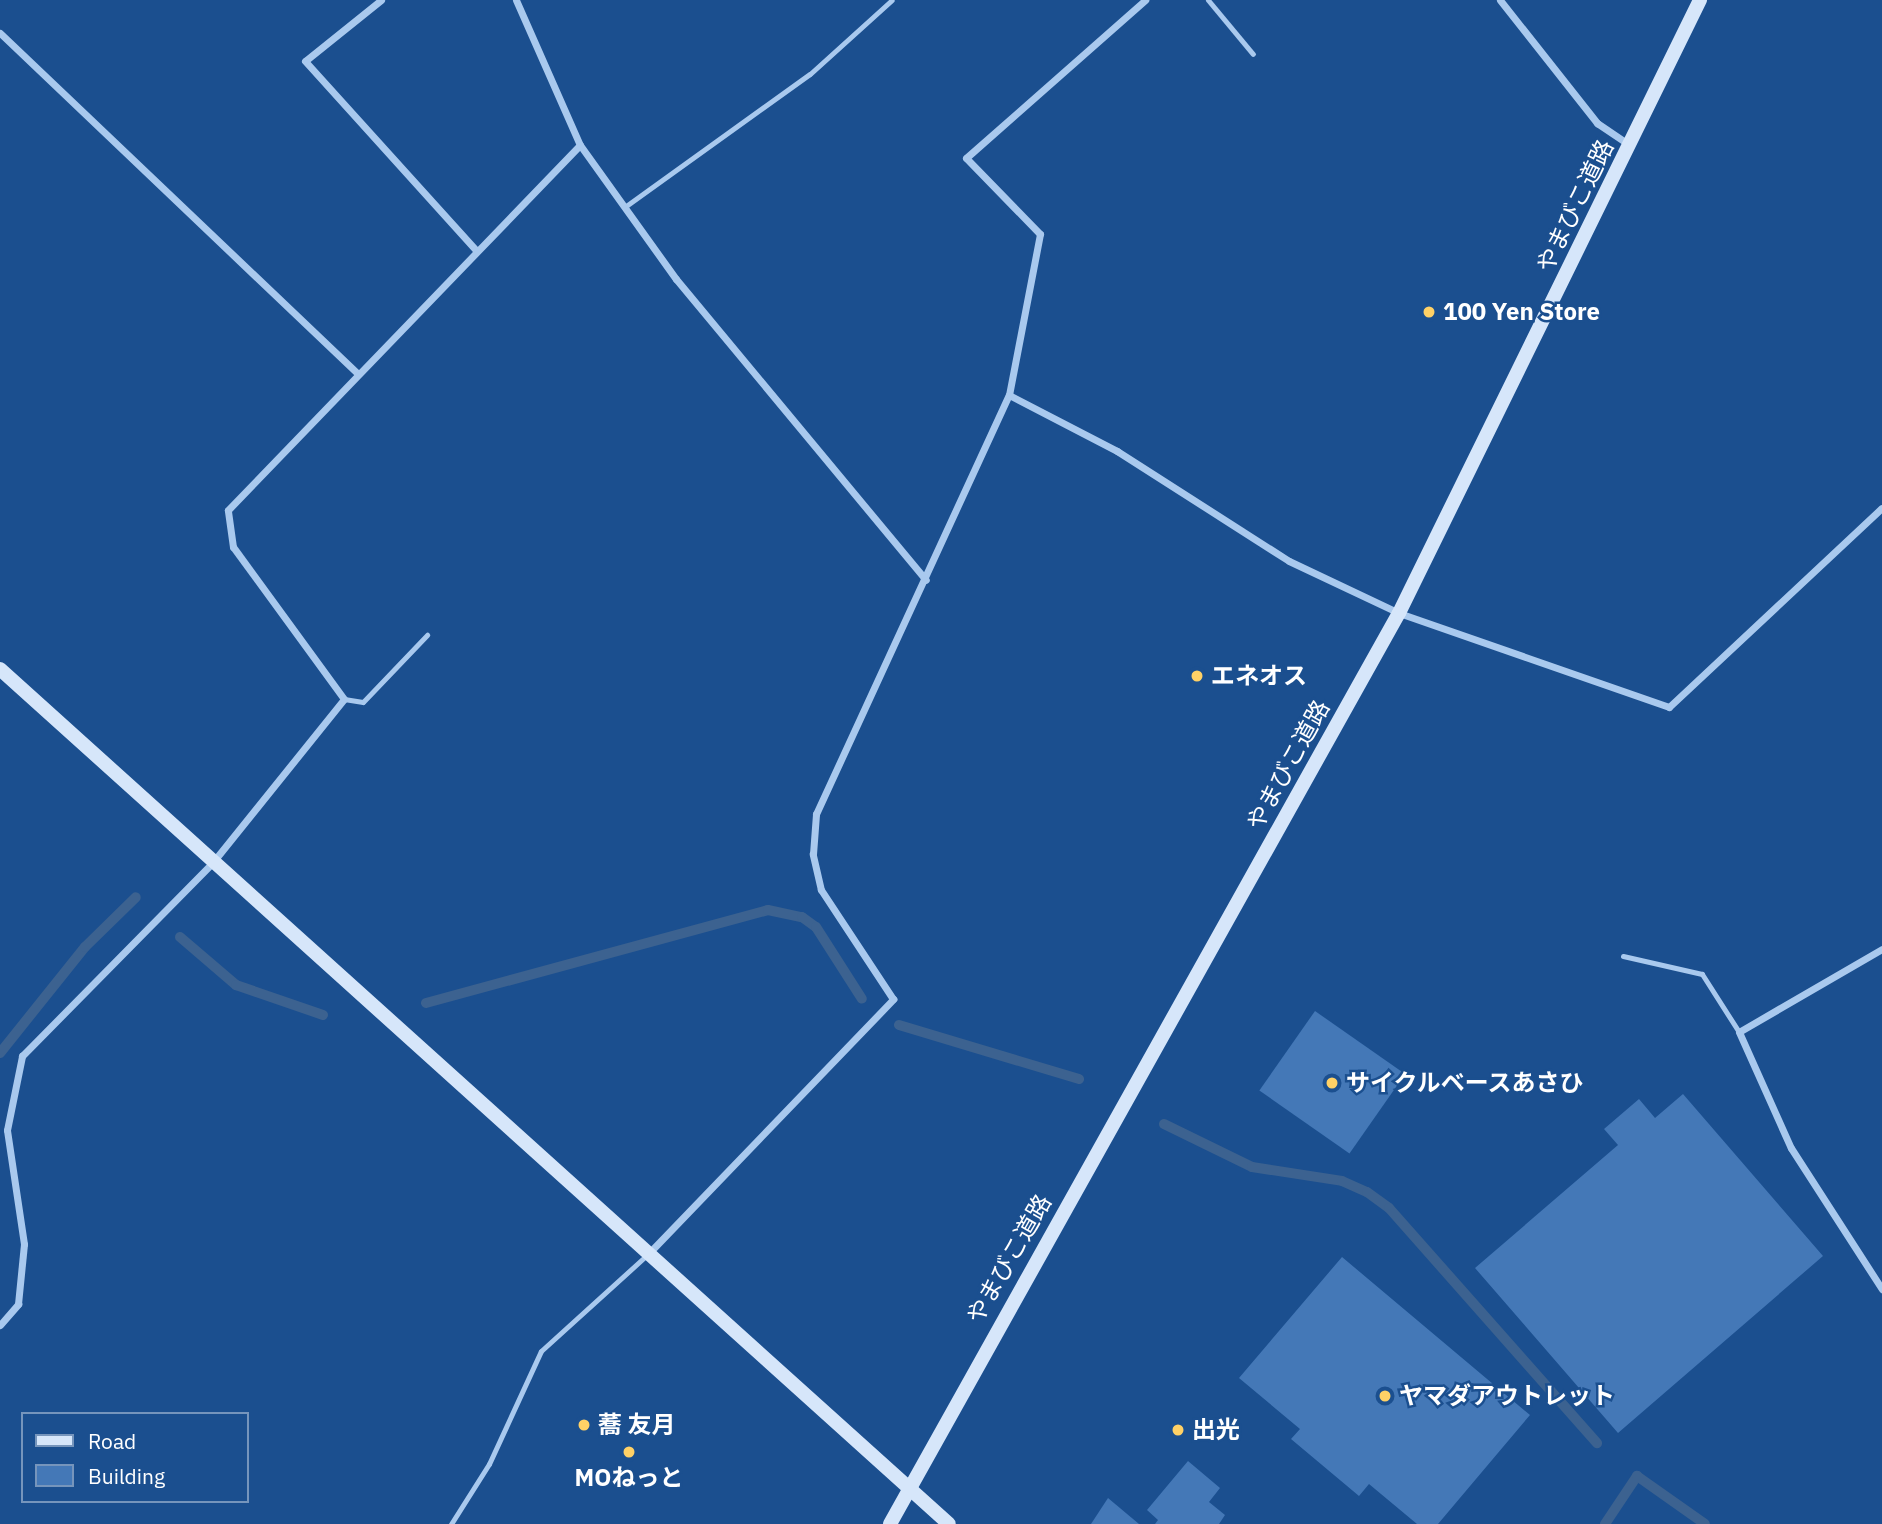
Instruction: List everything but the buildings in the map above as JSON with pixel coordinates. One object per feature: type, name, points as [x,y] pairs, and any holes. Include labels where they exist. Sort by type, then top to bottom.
[{"type":"street","points":[[382,0],[305,61],[476,250]]},
{"type":"street","points":[[516,0],[580,145],[676,279],[926,580]]},
{"type":"street","points":[[648,1254],[893,999],[821,890],[813,854],[816,814],[1009,395],[1040,234],[966,158],[1145,0]]},
{"type":"street","points":[[1500,0],[1597,122],[1631,145]]},
{"type":"street","name":"やまびこ道路","points":[[890,1524],[1399,613],[1700,0]]},
{"type":"street","points":[[0,33],[356,372]]},
{"type":"street","points":[[0,1325],[18,1304],[24,1244],[7,1130],[22,1056],[214,862],[344,699],[233,547],[228,510],[356,372],[580,145]]},
{"type":"street","points":[[1009,395],[1117,451],[1289,561],[1399,613],[1669,707],[1882,508]]},
{"type":"street","points":[[0,669],[949,1524]]},
{"type":"street","points":[[1882,949],[1739,1032],[1791,1148],[1882,1289]]},
{"type":"lane","points":[[626,206],[810,74],[892,0]]},
{"type":"lane","points":[[1208,0],[1253,54]]},
{"type":"lane","points":[[344,699],[363,702],[427,635]]},
{"type":"lane","points":[[1623,956],[1702,974],[1739,1032]]},
{"type":"lane","points":[[451,1524],[489,1464],[541,1350],[648,1254]]},
{"type":"waterway","points":[[0,1053],[85,947],[136,897]]},
{"type":"waterway","points":[[426,1003],[768,910],[802,917],[816,927],[862,999]]},
{"type":"waterway","points":[[180,937],[236,985],[323,1015]]},
{"type":"waterway","points":[[899,1025],[1079,1079]]},
{"type":"waterway","points":[[1164,1124],[1252,1167],[1342,1181],[1367,1192],[1389,1208],[1597,1443]]},
{"type":"waterway","points":[[1605,1524],[1637,1476],[1705,1524]]},
{"type":"place","name":"100 Yen Store","points":[[1429,312]]},
{"type":"place","name":"エネオス","points":[[1197,676]]},
{"type":"place","name":"サイクルベースあさひ","points":[[1332,1083]]},
{"type":"place","name":"ヤマダアウトレット","points":[[1385,1396]]},
{"type":"place","name":"蕎 友月","points":[[584,1425]]},
{"type":"place","name":"出光","points":[[1178,1430]]},
{"type":"place","name":"MOねっと","points":[[629,1452]]}]
